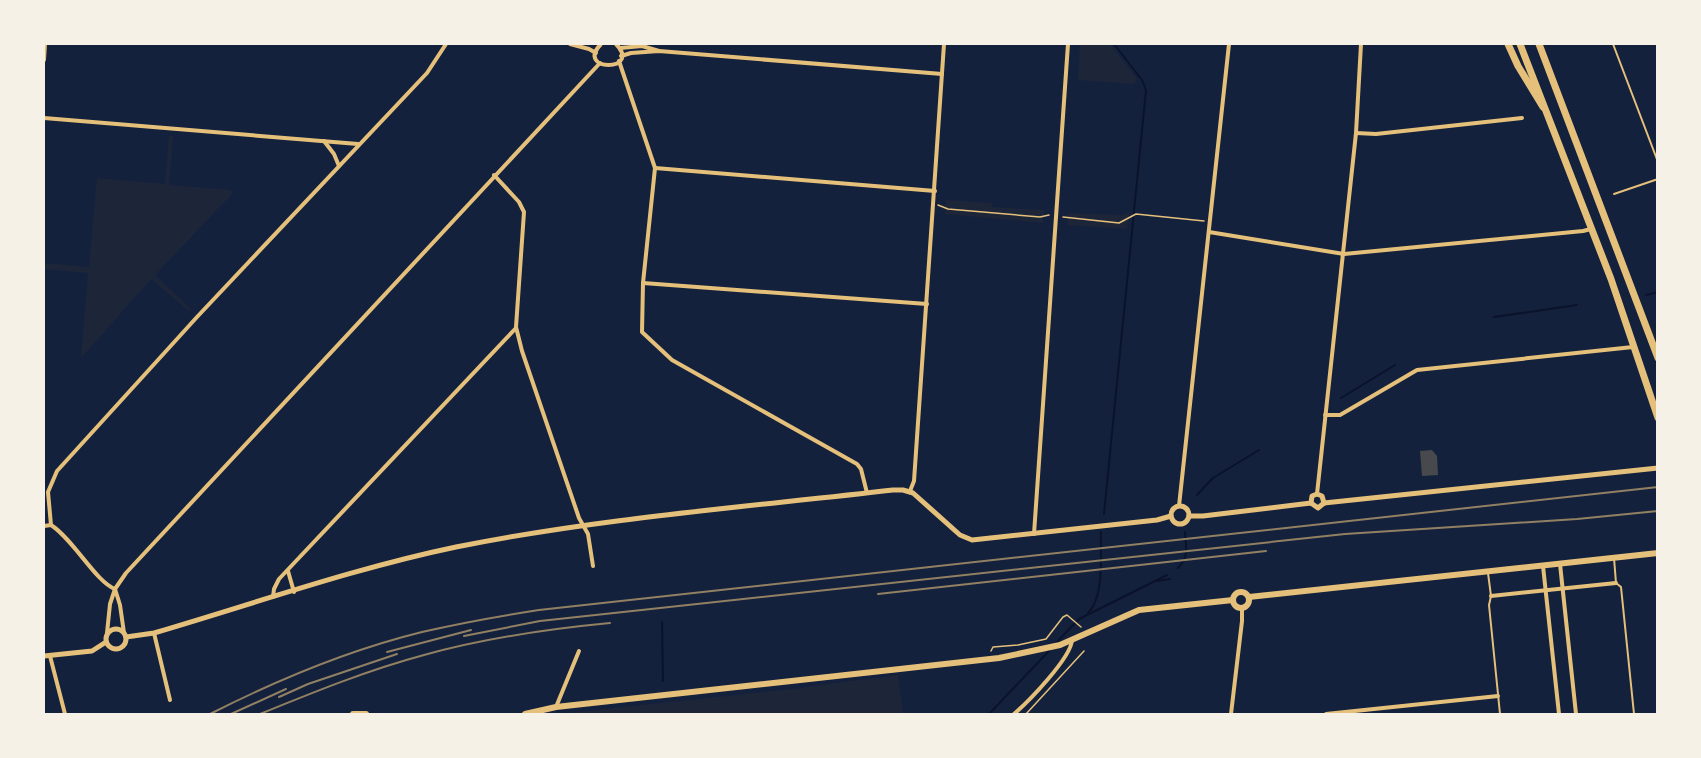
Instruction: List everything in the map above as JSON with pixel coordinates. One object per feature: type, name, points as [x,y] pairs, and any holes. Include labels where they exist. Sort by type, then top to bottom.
[{"type":"main road","points":[[1508,44],[1535,96],[1549,116]]},
{"type":"main road","points":[[1520,44],[1591,228],[1658,418]]},
{"type":"main road","points":[[1539,44],[1658,358]]},
{"type":"main road","points":[[1249,597],[1658,553]]},
{"type":"main road","points":[[1239,592],[1246,593],[1249,597],[1248,604],[1242,608],[1237,607],[1233,600],[1234,595],[1239,592]]},
{"type":"main road","points":[[525,714],[556,706],[983,660],[1060,645],[1139,610],[1233,600]]},
{"type":"main road","points":[[353,714],[366,714]]},
{"type":"street","points":[[44,60],[45,44]]},
{"type":"street","points":[[51,525],[46,491],[62,465],[197,317],[427,73],[446,44]]},
{"type":"street","points":[[570,44],[596,53],[600,63]]},
{"type":"street","points":[[596,53],[601,44]]},
{"type":"street","points":[[910,491],[914,481],[944,44]]},
{"type":"street","points":[[1034,534],[1068,44]]},
{"type":"street","points":[[1179,506],[1229,44]]},
{"type":"street","points":[[1317,494],[1356,133],[1361,44]]},
{"type":"street","points":[[659,51],[637,45],[619,45],[624,77],[655,168],[643,283],[642,332],[672,360],[857,464],[864,476],[867,493]]},
{"type":"street","points":[[613,66],[620,58],[631,53],[659,51],[942,74]]},
{"type":"street","points":[[600,63],[617,68],[624,77]]},
{"type":"street","points":[[115,589],[125,635],[124,646],[117,649],[111,648],[106,642],[110,604],[115,589],[126,573],[600,63]]},
{"type":"street","points":[[44,118],[359,144]]},
{"type":"street","points":[[1356,133],[1376,134],[1522,118]]},
{"type":"street","points":[[324,141],[334,154],[339,166]]},
{"type":"street","points":[[655,168],[935,191]]},
{"type":"street","points":[[494,176],[519,202],[524,212],[516,327],[522,351],[579,518],[588,534],[593,566]]},
{"type":"street","points":[[1209,232],[1344,254],[1583,231],[1591,228]]},
{"type":"street","points":[[643,283],[927,304]]},
{"type":"street","points":[[273,598],[276,584],[288,570],[516,327]]},
{"type":"street","points":[[1325,416],[1340,415],[1415,370],[1634,347]]},
{"type":"street","points":[[1189,516],[1311,503],[1318,508],[1324,503],[1658,468]]},
{"type":"street","points":[[107,633],[115,628],[125,635],[154,633],[414,557],[508,537],[583,525],[893,490],[910,491],[966,538],[983,540],[1157,520],[1171,516]]},
{"type":"street","points":[[1311,503],[1312,496],[1317,494],[1323,496],[1324,503]]},
{"type":"street","points":[[1179,506],[1187,509],[1189,516],[1186,522],[1180,524],[1173,521],[1171,516],[1172,510],[1179,506]]},
{"type":"street","points":[[44,526],[51,525],[62,532],[100,578],[109,587],[115,589]]},
{"type":"street","points":[[1560,564],[1576,714]]},
{"type":"street","points":[[1543,566],[1559,714]]},
{"type":"street","points":[[288,570],[294,592]]},
{"type":"street","points":[[1491,596],[1616,582]]},
{"type":"street","points":[[1231,714],[1242,608]]},
{"type":"street","points":[[154,633],[171,700]]},
{"type":"street","points":[[1014,714],[1064,660],[1071,648],[1072,640]]},
{"type":"street","points":[[65,714],[46,656],[92,651],[106,642]]},
{"type":"street","points":[[556,706],[579,651]]},
{"type":"street","points":[[1326,714],[1498,696]]},
{"type":"lane","points":[[1613,44],[1658,162]]},
{"type":"lane","points":[[1614,195],[1658,179]]},
{"type":"lane","points":[[1614,558],[1616,582],[1621,587],[1634,714]]},
{"type":"lane","points":[[1488,570],[1491,596],[1489,605],[1500,714]]},
{"type":"path","points":[[934,204],[948,209],[1040,217],[1057,216],[1119,223],[1136,214],[1204,220],[1209,232]]},
{"type":"path","points":[[993,647],[1046,639],[1067,615],[1079,624]]},
{"type":"path","points":[[1026,714],[1084,651]]},
{"type":"shaded area","points":[[1080,44],[1110,44],[1137,79],[1134,84],[1078,80]]},
{"type":"shaded area","points":[[169,136],[173,136],[169,185],[231,190],[232,194],[155,275],[191,309],[189,311],[151,279],[81,358],[88,273],[44,269],[44,263],[89,267],[97,178],[165,184]]},
{"type":"shaded area","points":[[946,200],[992,203],[992,207],[1044,210],[1043,223],[945,214]]},
{"type":"shaded area","points":[[1129,212],[1127,229],[1068,225],[1068,213],[1123,215]]},
{"type":"shaded area","points":[[898,675],[903,714],[557,714],[783,690]]},
{"type":"building","points":[[1432,450],[1437,456],[1438,475],[1422,476],[1420,451]]},
{"type":"waterway","points":[[1104,514],[1146,90],[1142,80],[1114,44]]},
{"type":"waterway","points":[[1646,295],[1658,292]]},
{"type":"waterway","points":[[1494,317],[1577,305]]},
{"type":"waterway","points":[[1341,398],[1395,365]]},
{"type":"waterway","points":[[1197,495],[1213,478],[1259,450]]},
{"type":"waterway","points":[[1088,613],[1093,606],[1099,586],[1101,532]]},
{"type":"waterway","points":[[1178,568],[1185,556],[1185,532]]},
{"type":"waterway","points":[[1056,643],[1079,619],[1167,575]]},
{"type":"waterway","points":[[1158,581],[1170,579]]},
{"type":"waterway","points":[[662,622],[663,681]]},
{"type":"waterway","points":[[989,714],[1050,650]]},
{"type":"railway","points":[[210,714],[287,678],[395,639],[480,620],[539,610],[1658,487]]},
{"type":"railway","points":[[464,636],[540,621],[1345,534],[1577,519],[1658,511]]},
{"type":"railway","points":[[878,594],[1266,551]]},
{"type":"railway","points":[[260,714],[362,674],[447,649],[516,635],[610,623]]},
{"type":"railway","points":[[387,652],[471,630]]},
{"type":"railway","points":[[279,697],[308,684],[397,654]]},
{"type":"railway","points":[[231,714],[286,689]]}]
